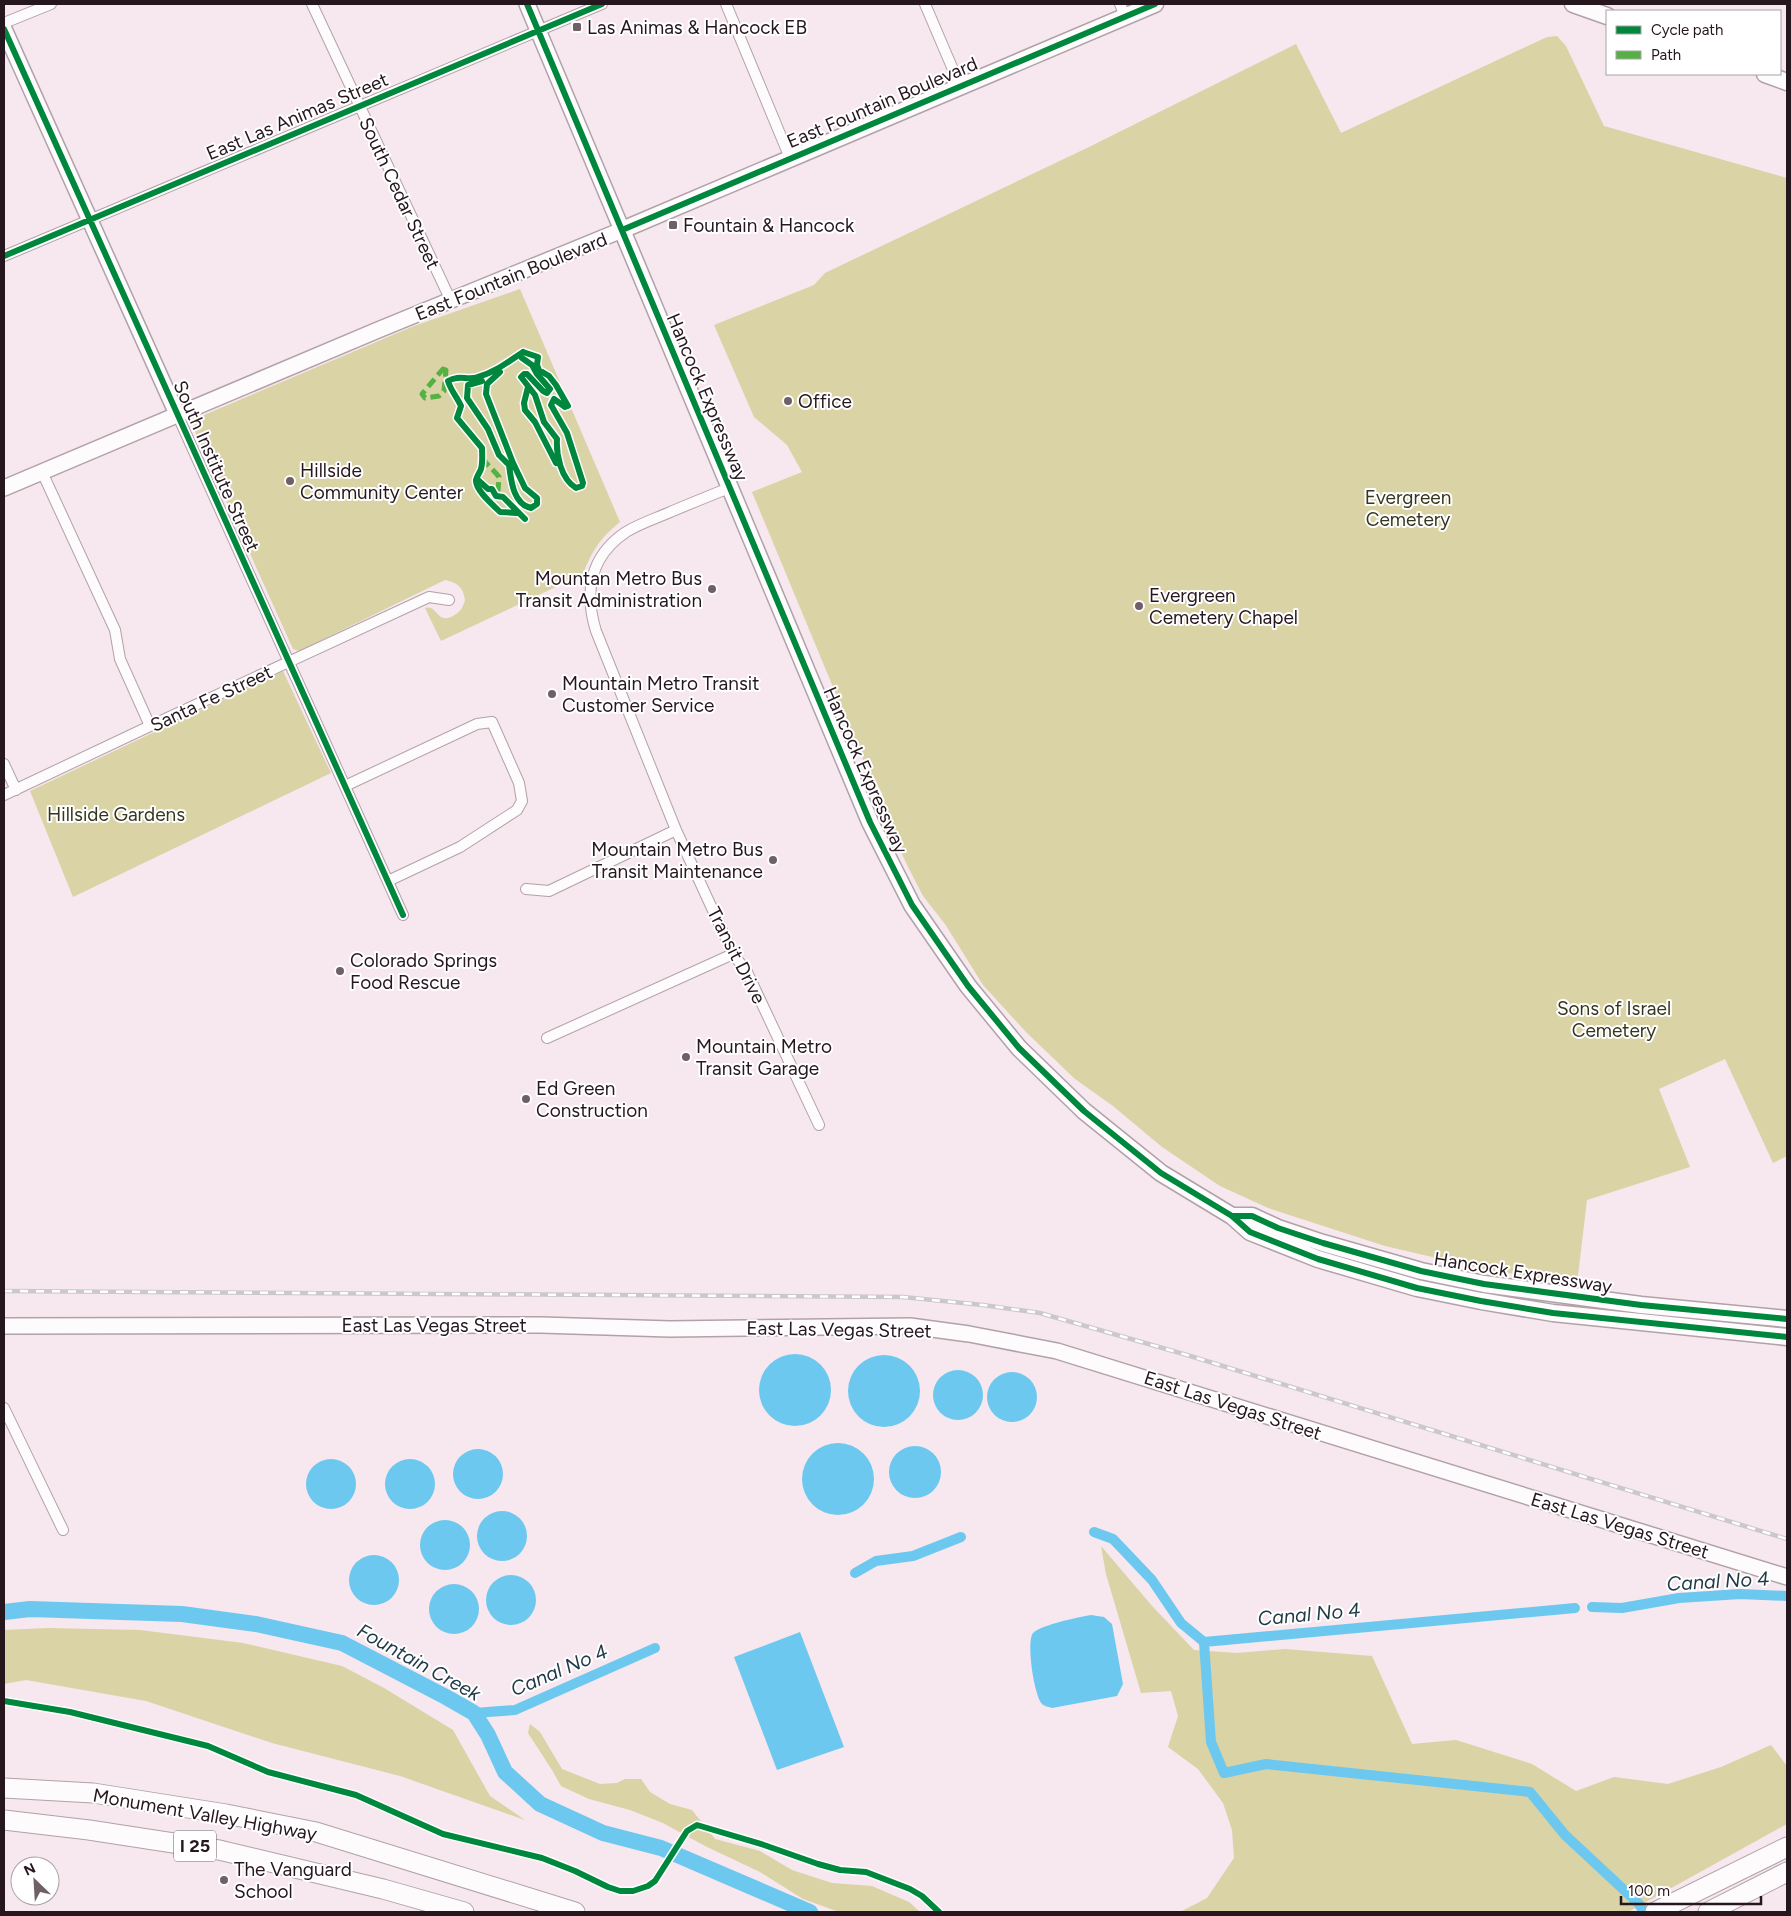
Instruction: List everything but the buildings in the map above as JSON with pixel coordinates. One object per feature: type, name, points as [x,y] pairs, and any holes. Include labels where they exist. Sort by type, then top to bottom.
[{"type":"highway","name":"Monument Valley Highway","points":[[4,1788],[93,1793],[226,1814],[316,1832],[576,1912]]},
{"type":"highway","name":"Monument Valley Highway","points":[[4,1820],[89,1830],[219,1850],[383,1888],[464,1912]]},
{"type":"highway","points":[[1655,1912],[1787,1847]]},
{"type":"highway","points":[[1673,1912],[1787,1847]]},
{"type":"highway","points":[[1708,1912],[1787,1872]]},
{"type":"highway","points":[[383,1888],[436,1912]]},
{"type":"main road","name":"East Fountain Boulevard","points":[[622,230],[960,86],[1123,10],[1155,4]]},
{"type":"main road","points":[[1573,4],[1606,16]]},
{"type":"main road","points":[[1768,75],[1787,82]]},
{"type":"main road","name":"Hancock Expressway","points":[[622,230],[870,822],[912,905],[962,978],[993,1018],[1019,1048],[1084,1111],[1161,1173],[1232,1216],[1250,1232],[1318,1259],[1417,1288],[1553,1313],[1787,1337]]},
{"type":"main road","name":"Hancock Expressway","points":[[1232,1216],[1252,1216],[1278,1228],[1323,1243],[1421,1271],[1484,1284],[1641,1305],[1787,1319]]},
{"type":"street","points":[[4,23],[51,4]]},
{"type":"street","name":"South Cedar Street","points":[[312,4],[451,301]]},
{"type":"street","points":[[527,4],[622,230]]},
{"type":"street","name":"East Las Animas Street","points":[[4,256],[602,4]]},
{"type":"street","points":[[726,4],[790,158]]},
{"type":"street","points":[[925,4],[960,86]]},
{"type":"street","name":"South Institute Street","points":[[4,29],[403,915]]},
{"type":"street","name":"East Fountain Boulevard","points":[[4,488],[622,230]]},
{"type":"street","points":[[42,472],[115,630],[120,659],[150,726]]},
{"type":"street","name":"Transit Drive","points":[[729,488],[641,524],[613,543],[602,556],[595,570],[590,585],[589,600],[596,631],[676,830],[733,954],[747,972],[819,1125]]},
{"type":"street","name":"Santa Fe Street","points":[[4,796],[150,726],[429,598],[449,600]]},
{"type":"street","points":[[345,786],[477,724],[492,722],[519,783],[522,801],[517,810],[460,847],[388,881]]},
{"type":"street","points":[[4,764],[16,790]]},
{"type":"street","points":[[526,889],[549,891],[676,830]]},
{"type":"street","points":[[547,1038],[733,954]]},
{"type":"street","name":"East Las Vegas Street","points":[[4,1326],[541,1325],[670,1329],[910,1326],[969,1334],[1066,1354],[1787,1577]]},
{"type":"street","points":[[4,1408],[63,1530]]},
{"type":"green space","name":"Evergreen Cemetery","points":[[1557,36],[1566,46],[1604,126],[1787,178],[1787,1156],[1773,1163],[1725,1059],[1659,1089],[1690,1167],[1587,1200],[1577,1284],[1484,1269],[1385,1246],[1268,1208],[1220,1186],[1162,1147],[1113,1106],[1075,1079],[1026,1032],[983,985],[945,924],[923,896],[907,865],[891,830],[882,793],[865,764],[752,492],[802,472],[787,445],[754,417],[714,325],[814,285],[825,273],[1087,148],[1296,44],[1341,133],[1547,37]]},
{"type":"green space","points":[[520,289],[620,522],[597,545],[583,574],[441,641],[425,608],[432,609],[443,618],[447,618],[453,616],[462,608],[465,600],[459,586],[445,580],[299,651],[293,649],[193,427],[197,418],[414,326]]},
{"type":"green space","name":"Hillside Gardens","points":[[283,671],[331,773],[73,897],[30,791]]},
{"type":"green space","points":[[1101,1546],[1153,1607],[1194,1650],[1237,1653],[1285,1649],[1372,1656],[1412,1744],[1456,1740],[1532,1764],[1576,1791],[1614,1777],[1668,1784],[1721,1767],[1771,1745],[1787,1766],[1787,1824],[1628,1912],[1180,1912],[1207,1898],[1234,1858],[1232,1830],[1223,1803],[1198,1769],[1168,1747],[1178,1716],[1171,1691],[1141,1693],[1106,1574]]},
{"type":"green space","points":[[48,1628],[140,1630],[243,1643],[342,1666],[384,1688],[453,1730],[490,1796],[525,1820],[400,1776],[272,1743],[146,1701],[26,1680],[4,1684],[4,1630]]},
{"type":"green space","points":[[530,1724],[540,1732],[562,1769],[600,1784],[617,1783],[625,1779],[641,1779],[650,1792],[670,1804],[692,1810],[715,1839],[760,1851],[792,1870],[832,1883],[872,1886],[909,1902],[920,1912],[839,1912],[803,1899],[760,1872],[705,1846],[663,1823],[630,1810],[589,1799],[561,1786],[528,1733]]},
{"type":"water","points":[[795,1354],[815,1360],[825,1370],[831,1390],[825,1410],[815,1420],[795,1426],[775,1420],[765,1410],[759,1390],[765,1370],[775,1360]]},
{"type":"water","points":[[884,1355],[904,1361],[914,1371],[920,1391],[914,1411],[904,1421],[884,1427],[864,1421],[854,1411],[848,1391],[854,1371],[864,1361]]},
{"type":"water","points":[[958,1370],[976,1377],[983,1395],[976,1413],[958,1420],[940,1413],[933,1395],[940,1377]]},
{"type":"water","points":[[1012,1372],[1030,1379],[1037,1397],[1030,1415],[1012,1422],[994,1415],[987,1397],[994,1379]]},
{"type":"water","points":[[838,1443],[858,1449],[868,1459],[874,1479],[868,1499],[858,1509],[838,1515],[818,1509],[808,1499],[802,1479],[808,1459],[818,1449]]},
{"type":"water","points":[[910,1446],[920,1446],[929,1450],[937,1458],[941,1472],[937,1486],[929,1494],[920,1498],[910,1498],[901,1494],[893,1486],[889,1477],[889,1467],[893,1458],[901,1450]]},
{"type":"water","points":[[483,1449],[496,1456],[502,1464],[502,1484],[496,1492],[488,1498],[473,1499],[460,1492],[454,1484],[453,1469],[460,1456],[468,1450]]},
{"type":"water","points":[[336,1459],[349,1466],[355,1474],[355,1494],[349,1502],[341,1508],[326,1509],[313,1502],[307,1494],[306,1479],[313,1466],[321,1460]]},
{"type":"water","points":[[415,1459],[428,1466],[434,1474],[434,1494],[428,1502],[420,1508],[405,1509],[392,1502],[386,1494],[385,1479],[392,1466],[400,1460]]},
{"type":"water","points":[[507,1511],[520,1518],[526,1526],[526,1546],[520,1554],[512,1560],[497,1561],[484,1554],[478,1546],[477,1531],[484,1518],[492,1512]]},
{"type":"water","points":[[450,1520],[463,1527],[469,1535],[469,1555],[463,1563],[455,1569],[440,1570],[427,1563],[421,1555],[420,1540],[427,1527],[435,1521]]},
{"type":"water","points":[[379,1555],[392,1562],[398,1570],[398,1590],[392,1598],[384,1604],[369,1605],[356,1598],[350,1590],[349,1575],[356,1562],[364,1556]]},
{"type":"water","points":[[516,1575],[529,1582],[535,1590],[535,1610],[529,1618],[521,1624],[506,1625],[493,1618],[487,1610],[486,1595],[493,1582],[501,1576]]},
{"type":"water","points":[[459,1584],[472,1591],[478,1599],[478,1619],[472,1627],[464,1633],[449,1634],[436,1627],[430,1619],[429,1604],[436,1591],[444,1585]]},
{"type":"water","points":[[1091,1615],[1104,1617],[1112,1624],[1123,1684],[1117,1696],[1052,1708],[1042,1704],[1036,1690],[1032,1668],[1030,1647],[1033,1633],[1052,1624]]},
{"type":"water","points":[[800,1632],[844,1747],[777,1770],[734,1657]]},
{"type":"waterway","name":"Canal No 4","points":[[1094,1532],[1113,1539],[1152,1580],[1181,1623],[1204,1642],[1575,1608]]},
{"type":"waterway","name":"Canal No 4","points":[[855,1573],[876,1561],[913,1556],[961,1537]]},
{"type":"waterway","name":"Canal No 4","points":[[1592,1607],[1622,1608],[1679,1598],[1740,1594],[1787,1596]]},
{"type":"waterway","name":"Fountain Creek","points":[[4,1612],[30,1609],[182,1614],[256,1624],[342,1643],[474,1713],[488,1735],[505,1772],[540,1804],[603,1833],[661,1848],[810,1912]]},
{"type":"waterway","points":[[1204,1642],[1211,1742],[1224,1773],[1266,1764],[1530,1792],[1565,1835],[1638,1903],[1644,1912]]},
{"type":"waterway","name":"Canal No 4","points":[[474,1713],[515,1710],[655,1648]]},
{"type":"railway","points":[[4,1291],[903,1297],[983,1305],[1040,1313],[1187,1355],[1787,1539]]},
{"type":"marked path","points":[[443,369],[446,370],[444,391],[439,396],[425,398],[422,394],[443,369]]},
{"type":"marked path","points":[[483,458],[499,477],[498,491],[503,493]]},
{"type":"cycle path","points":[[527,4],[870,822],[912,905],[968,986],[1019,1048],[1084,1111],[1161,1173],[1232,1216],[1250,1232],[1318,1259],[1417,1288],[1553,1313],[1787,1337]]},
{"type":"cycle path","points":[[4,256],[602,4]]},
{"type":"cycle path","points":[[622,230],[1155,4]]},
{"type":"cycle path","points":[[4,29],[403,915]]},
{"type":"cycle path","points":[[522,358],[532,365],[550,389],[547,393],[543,391],[527,374],[521,377],[535,395],[544,422],[557,439],[557,452],[563,473],[576,488],[582,486],[583,483],[567,433],[551,405],[554,399],[565,407],[568,406],[549,376],[539,370],[537,365],[538,357],[523,352]]},
{"type":"cycle path","points":[[517,513],[500,512],[478,488],[476,480],[482,466],[482,448],[457,418],[461,406],[448,381],[456,378],[474,378],[484,375],[523,352]]},
{"type":"cycle path","points":[[500,372],[487,384],[486,394],[513,463],[525,488],[537,498],[537,504],[531,508],[525,506],[517,497],[512,484],[509,465]]},
{"type":"cycle path","points":[[482,381],[468,385],[467,398],[488,429],[499,455],[509,465],[512,461]]},
{"type":"cycle path","points":[[528,387],[524,403],[525,410],[535,422],[556,463]]},
{"type":"cycle path","points":[[478,480],[488,489],[492,489],[496,496],[503,497],[525,519]]},
{"type":"cycle path","points":[[1232,1216],[1252,1216],[1278,1228],[1323,1243],[1421,1271],[1484,1284],[1641,1305],[1787,1319]]},
{"type":"cycle path","points":[[4,1701],[70,1712],[208,1746],[268,1772],[356,1795],[443,1834],[542,1858],[620,1891],[633,1891],[648,1886],[655,1881],[687,1831],[697,1825],[764,1845],[818,1864],[840,1870],[866,1872],[910,1889],[922,1896],[939,1912]]},
{"type":"place","name":"Las Animas & Hancock EB","points":[[577,27]]},
{"type":"place","name":"Fountain & Hancock","points":[[673,225]]},
{"type":"place","name":"Office","points":[[788,401]]},
{"type":"place","name":"Hillside Community Center","points":[[290,481]]},
{"type":"place","name":"Mountan Metro Bus Transit Administration","points":[[712,589]]},
{"type":"place","name":"Evergreen Cemetery Chapel","points":[[1139,606]]},
{"type":"place","name":"Mountain Metro Transit Customer Service","points":[[552,694]]},
{"type":"place","name":"Mountain Metro Bus Transit Maintenance","points":[[773,860]]},
{"type":"place","name":"Colorado Springs Food Rescue","points":[[340,971]]},
{"type":"place","name":"Mountain Metro Transit Garage","points":[[686,1057]]},
{"type":"place","name":"Ed Green Construction","points":[[526,1099]]},
{"type":"place","name":"The Vanguard School","points":[[224,1880]]},
{"type":"park label","name":"Sons of Israel Cemetery","points":[[1614,1019]]}]
